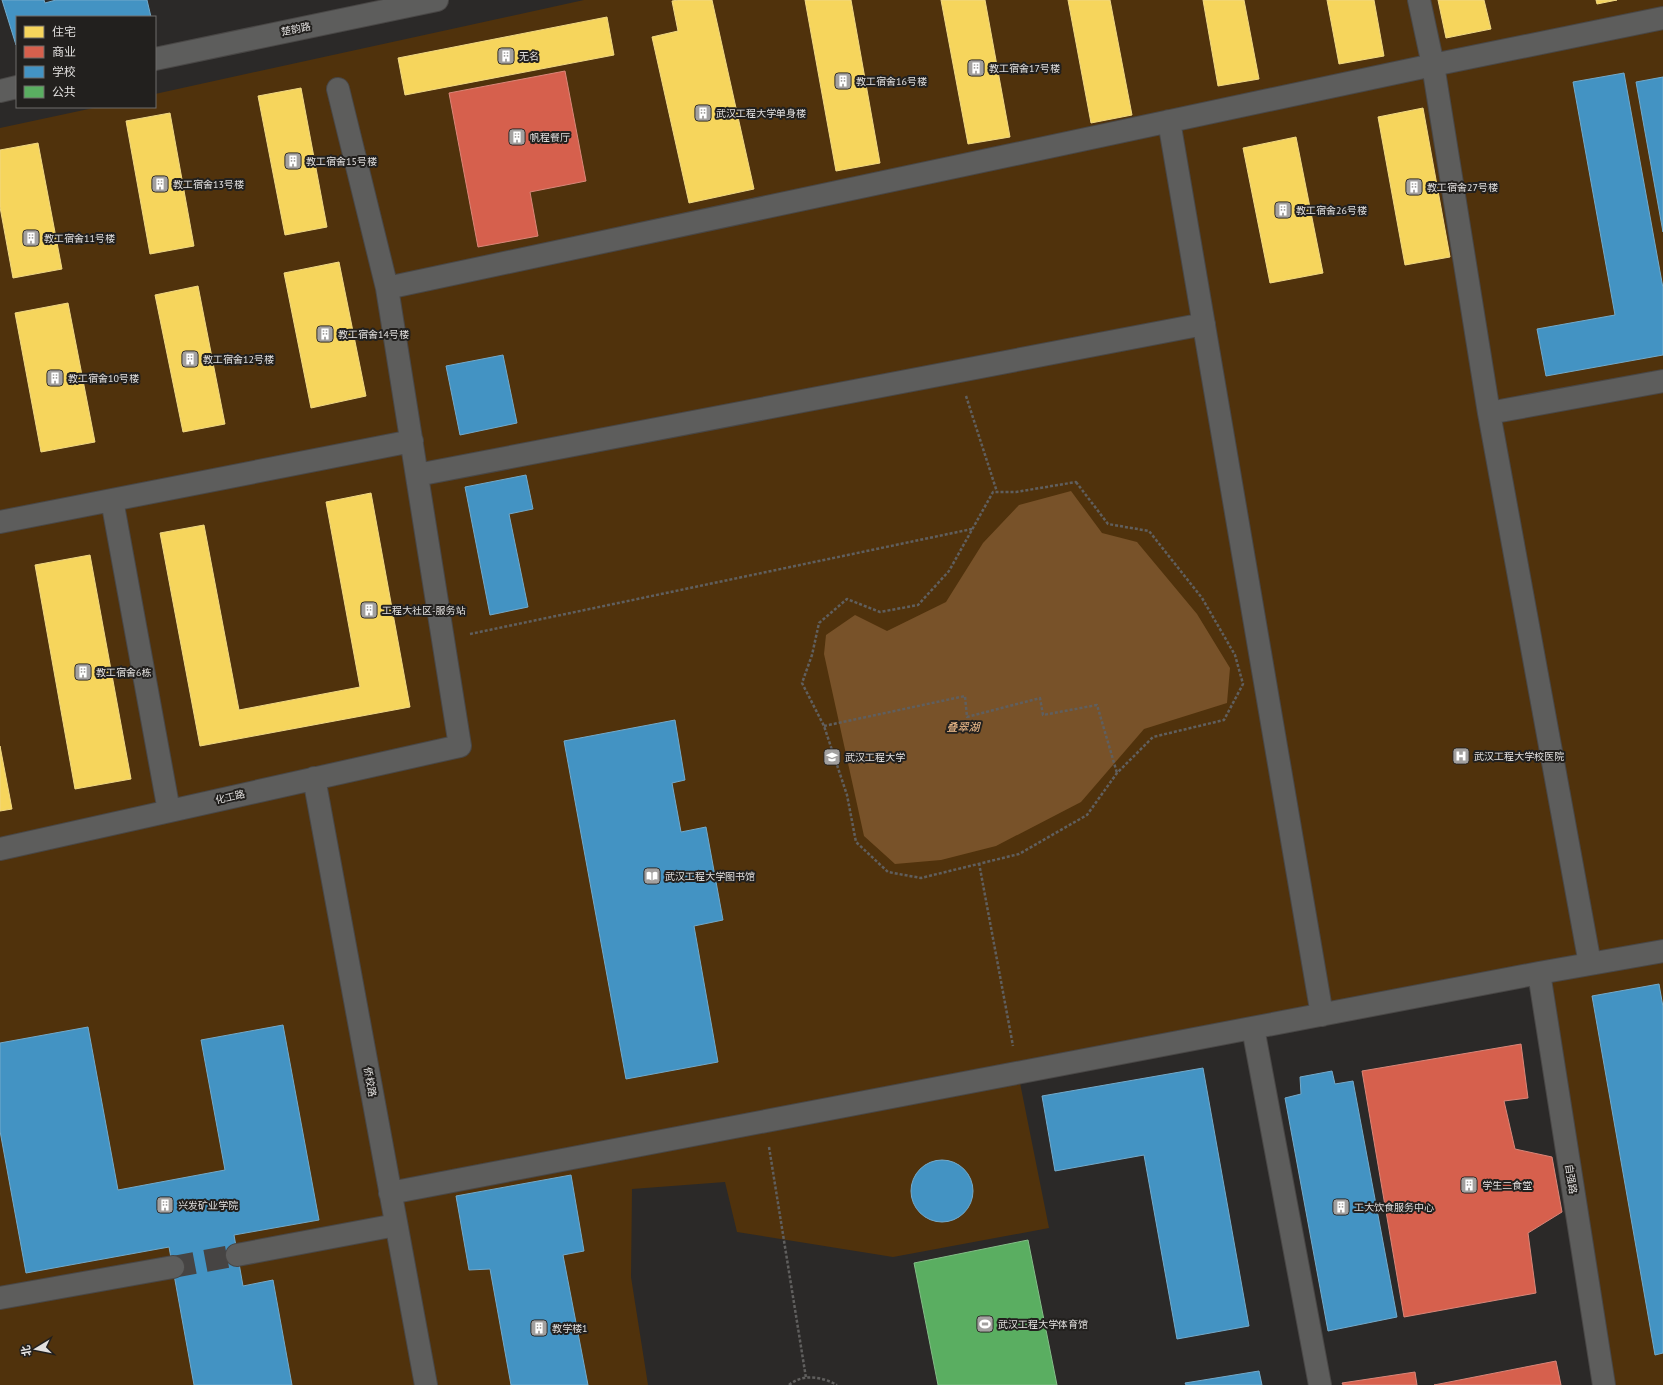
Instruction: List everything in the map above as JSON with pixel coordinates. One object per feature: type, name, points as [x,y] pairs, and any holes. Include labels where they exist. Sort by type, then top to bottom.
[{"type":"street","name":"楚韵路","points":[[156,59],[437,0]]},
{"type":"street","points":[[1419,0],[1433,65],[1489,413],[1590,964]]},
{"type":"street","points":[[387,288],[1433,65],[1663,18]]},
{"type":"street","points":[[0,91],[16,87]]},
{"type":"street","points":[[338,89],[387,288],[443,639]]},
{"type":"street","points":[[1169,121],[1322,1015]]},
{"type":"street","points":[[417,474],[1204,324]]},
{"type":"street","points":[[1489,413],[1663,381]]},
{"type":"street","points":[[0,522],[412,441]]},
{"type":"street","points":[[112,500],[169,811]]},
{"type":"street","name":"化工路","points":[[0,849],[460,746],[443,639]]},
{"type":"street","name":"侨校路","points":[[314,778],[426,1385]]},
{"type":"street","points":[[390,1193],[1539,973],[1663,951]]},
{"type":"street","name":"自强路","points":[[1539,973],[1604,1385]]},
{"type":"street","points":[[1253,1028],[1320,1385]]},
{"type":"street","points":[[238,1255],[396,1225]]},
{"type":"street","points":[[0,1298],[173,1266]]},
{"type":"path","points":[[958,371],[996,492]]},
{"type":"path","points":[[1076,482],[1108,524],[1149,531],[1202,598],[1235,654],[1243,684],[1224,720],[1153,737],[1118,773],[1087,815],[1019,854],[921,878],[888,872],[856,842],[847,795],[824,726],[802,683],[812,655],[819,623],[847,599],[880,612],[918,606],[949,571],[993,492],[996,492],[1016,492],[1076,482]]},
{"type":"path","points":[[443,639],[972,529]]},
{"type":"path","points":[[824,726],[965,696],[967,717],[1040,698],[1043,715],[1097,705],[1118,773]]},
{"type":"path","points":[[979,863],[1018,1073]]},
{"type":"path","points":[[765,1121],[806,1378]]},
{"type":"path","points":[[789,1385],[806,1378],[820,1378],[837,1385]]},
{"type":"shaded area","name":"武汉工程大学","points":[[584,0],[1663,0],[1663,1385],[1604,1385],[1539,973],[1018,1073],[1049,1228],[893,1257],[737,1232],[725,1182],[632,1189],[631,1277],[648,1385],[0,1385],[0,128],[93,108],[156,108],[156,94]]},
{"type":"water","name":"叠翠湖","points":[[1071,491],[1102,533],[1137,542],[1197,614],[1230,668],[1227,703],[1144,729],[1081,802],[996,846],[941,860],[895,864],[864,836],[824,654],[826,635],[855,615],[887,631],[946,602],[983,543],[1019,505]]},
{"type":"building: 住宅","name":"武汉工程大学单身楼","points":[[712,0],[754,189],[689,203],[652,37],[678,31],[672,1]]},
{"type":"building: 住宅","name":"教工宿舍16号楼","points":[[805,0],[851,0],[880,163],[836,171]]},
{"type":"building: 住宅","name":"教工宿舍17号楼","points":[[941,0],[985,0],[1010,137],[968,144]]},
{"type":"building: 住宅","points":[[1068,0],[1110,0],[1132,115],[1091,123]]},
{"type":"building: 住宅","points":[[1203,0],[1244,0],[1259,79],[1218,86]]},
{"type":"building: 住宅","points":[[1327,0],[1374,0],[1384,56],[1339,64]]},
{"type":"building: 住宅","points":[[1438,0],[1484,0],[1491,29],[1446,38]]},
{"type":"building: 住宅","points":[[1596,0],[1617,0],[1597,4]]},
{"type":"building: 住宅","name":"无名","points":[[607,17],[614,55],[405,95],[398,58]]},
{"type":"building: 住宅","name":"教工宿舍15号楼","points":[[301,88],[327,227],[285,235],[258,96]]},
{"type":"building: 住宅","name":"教工宿舍27号楼","points":[[1423,108],[1450,257],[1405,265],[1378,117]]},
{"type":"building: 住宅","name":"教工宿舍13号楼","points":[[170,113],[194,246],[150,254],[126,121]]},
{"type":"building: 住宅","name":"教工宿舍26号楼","points":[[1296,137],[1323,273],[1270,283],[1243,148]]},
{"type":"building: 住宅","name":"教工宿舍11号楼","points":[[38,143],[62,269],[13,278],[0,207],[0,150]]},
{"type":"building: 住宅","name":"教工宿舍14号楼","points":[[339,262],[366,396],[311,408],[284,273]]},
{"type":"building: 住宅","name":"教工宿舍12号楼","points":[[198,286],[225,424],[183,432],[155,295]]},
{"type":"building: 住宅","name":"教工宿舍10号楼","points":[[68,303],[95,442],[41,452],[15,313]]},
{"type":"building: 住宅","name":"工程大社区-服务站","points":[[371,493],[410,707],[200,746],[160,533],[204,525],[239,710],[360,687],[326,502]]},
{"type":"building: 住宅","name":"教工宿舍6栋","points":[[90,555],[131,779],[75,789],[35,565]]},
{"type":"building: 住宅","points":[[0,746],[12,809],[0,811]]},
{"type":"building: 商业","name":"帆程餐厅","points":[[565,71],[586,181],[530,192],[538,236],[478,247],[449,93]]},
{"type":"building: 商业","name":"学生二食堂","points":[[1521,1044],[1528,1098],[1504,1101],[1515,1149],[1552,1157],[1562,1212],[1528,1233],[1536,1293],[1404,1317],[1362,1071]]},
{"type":"building: 商业","points":[[1556,1361],[1561,1385],[1434,1385]]},
{"type":"building: 商业","points":[[1415,1372],[1417,1385],[1343,1385],[1342,1383]]},
{"type":"building: 学校","points":[[2,0],[44,0],[45,3],[56,0],[147,0],[151,16],[16,16],[16,45]]},
{"type":"building: 学校","points":[[1624,73],[1663,288],[1663,355],[1546,376],[1537,329],[1615,315],[1573,82]]},
{"type":"building: 学校","points":[[1663,77],[1663,232],[1636,82]]},
{"type":"building: 学校","points":[[503,355],[517,423],[460,435],[446,366]]},
{"type":"building: 学校","points":[[526,475],[533,509],[509,514],[528,607],[490,615],[465,487]]},
{"type":"building: 学校","name":"武汉工程大学图书馆","points":[[675,720],[685,780],[672,783],[681,832],[706,827],[723,920],[694,926],[718,1062],[626,1079],[564,741]]},
{"type":"building: 学校","points":[[1659,984],[1663,1007],[1663,1353],[1655,1355],[1592,996]]},
{"type":"building: 学校","name":"兴发矿业学院","points":[[283,1025],[319,1220],[234,1235],[243,1286],[273,1280],[292,1385],[194,1385],[169,1247],[26,1273],[0,1131],[0,1043],[88,1027],[118,1190],[225,1170],[201,1040]]},
{"type":"building: 学校","points":[[1203,1068],[1249,1326],[1177,1339],[1144,1155],[1055,1171],[1042,1096]]},
{"type":"building: 学校","name":"工大饮食服务中心","points":[[1332,1071],[1335,1084],[1353,1081],[1397,1317],[1328,1331],[1285,1098],[1301,1094],[1300,1077]]},
{"type":"building: 学校","points":[[942,1160],[954,1163],[964,1169],[970,1179],[973,1191],[970,1203],[964,1213],[954,1219],[942,1222],[930,1219],[920,1213],[914,1203],[911,1191],[914,1179],[920,1169],[930,1163]]},
{"type":"building: 学校","name":"教学楼1","points":[[571,1175],[584,1251],[563,1255],[588,1385],[511,1385],[490,1269],[469,1270],[456,1196]]},
{"type":"building: 学校","points":[[1259,1371],[1262,1385],[1186,1385],[1185,1383]]},
{"type":"building: 公共","name":"武汉工程大学体育馆","points":[[1028,1240],[1057,1385],[938,1385],[914,1263]]},
{"type":"tunnel","points":[[173,1267],[237,1255]]},
{"type":"place","name":"无名","points":[[506,56]]},
{"type":"place","name":"教工宿舍17号楼","points":[[976,68]]},
{"type":"place","name":"教工宿舍16号楼","points":[[843,81]]},
{"type":"place","name":"武汉工程大学单身楼","points":[[703,113]]},
{"type":"place","name":"帆程餐厅","points":[[517,137]]},
{"type":"place","name":"教工宿舍15号楼","points":[[293,161]]},
{"type":"place","name":"教工宿舍13号楼","points":[[160,184]]},
{"type":"place","name":"教工宿舍27号楼","points":[[1414,187]]},
{"type":"place","name":"教工宿舍26号楼","points":[[1283,210]]},
{"type":"place","name":"教工宿舍11号楼","points":[[31,238]]},
{"type":"place","name":"教工宿舍14号楼","points":[[325,334]]},
{"type":"place","name":"教工宿舍12号楼","points":[[190,359]]},
{"type":"place","name":"教工宿舍10号楼","points":[[55,378]]},
{"type":"place","name":"工程大社区-服务站","points":[[369,610]]},
{"type":"place","name":"教工宿舍6栋","points":[[83,672]]},
{"type":"place","name":"武汉工程大学校医院","points":[[1461,756]]},
{"type":"place","name":"武汉工程大学","points":[[832,757]]},
{"type":"place","name":"武汉工程大学图书馆","points":[[652,876]]},
{"type":"place","name":"学生二食堂","points":[[1469,1185]]},
{"type":"place","name":"兴发矿业学院","points":[[165,1205]]},
{"type":"place","name":"工大饮食服务中心","points":[[1341,1207]]},
{"type":"place","name":"武汉工程大学体育馆","points":[[985,1324]]},
{"type":"place","name":"教学楼1","points":[[539,1328]]}]
